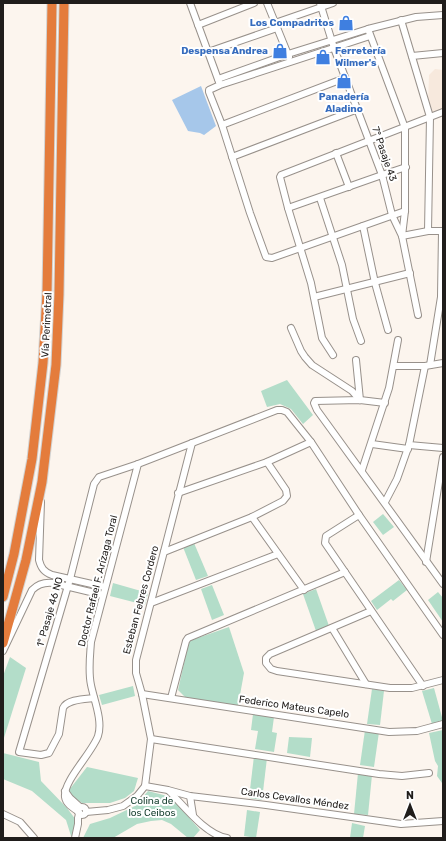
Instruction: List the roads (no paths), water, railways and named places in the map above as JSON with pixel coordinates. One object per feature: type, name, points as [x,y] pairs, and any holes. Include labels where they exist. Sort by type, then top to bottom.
[{"type":"highway","name":"Vía Perimetral","points":[[3,597],[14,554],[32,459],[43,363],[48,285],[52,3]]},
{"type":"highway","name":"Vía Perimetral","points":[[3,642],[26,560],[42,482],[53,388],[58,321],[64,3]]},
{"type":"street","points":[[190,3],[220,85]]},
{"type":"street","points":[[198,25],[254,3]]},
{"type":"street","points":[[267,3],[291,62]]},
{"type":"street","points":[[208,52],[321,5],[333,3]]},
{"type":"street","name":"7° Pasaje 43","points":[[321,5],[334,48],[382,175],[392,215],[402,236],[418,315]]},
{"type":"street","points":[[218,79],[288,54],[368,29],[416,17],[443,15]]},
{"type":"street","points":[[401,20],[430,117],[428,231]]},
{"type":"street","points":[[368,29],[405,128],[406,211],[402,236],[428,231],[443,231],[441,297],[427,366],[408,447],[397,479],[385,502]]},
{"type":"street","points":[[370,36],[220,85],[209,90],[209,92],[222,124],[242,189],[266,257],[272,258],[406,211]]},
{"type":"street","points":[[412,56],[443,53]]},
{"type":"street","points":[[222,124],[345,78]]},
{"type":"street","points":[[232,157],[358,109]]},
{"type":"street","points":[[333,355],[322,338],[314,297],[280,177],[336,153],[405,128],[443,112]]},
{"type":"street","points":[[336,153],[350,187]]},
{"type":"street","points":[[288,208],[406,167]]},
{"type":"street","points":[[320,198],[342,265],[353,319],[361,341]]},
{"type":"street","points":[[363,226],[375,283],[388,330]]},
{"type":"street","points":[[314,297],[375,283],[410,273]]},
{"type":"street","points":[[291,328],[304,357],[312,365],[324,371],[352,391],[360,400]]},
{"type":"street","points":[[362,470],[385,403],[394,366],[398,340]]},
{"type":"street","points":[[356,360],[360,400]]},
{"type":"street","points":[[394,366],[427,366],[443,363]]},
{"type":"street","points":[[385,403],[360,400],[315,401],[314,406],[362,470],[443,584]]},
{"type":"street","points":[[138,464],[277,410],[287,412],[310,442],[359,515],[443,634]]},
{"type":"street","points":[[178,493],[267,462],[310,442]]},
{"type":"street","name":"Esteban Febres Cordero","points":[[145,786],[152,739],[135,666],[192,443]]},
{"type":"street","points":[[372,444],[443,448]]},
{"type":"street","points":[[426,562],[443,457]]},
{"type":"street","points":[[164,552],[252,517],[283,501],[286,496],[286,490],[267,462]]},
{"type":"street","name":"1° Pasaje 46 NO","points":[[94,698],[69,702],[64,706],[59,734],[49,753],[41,755],[19,752],[70,579],[94,484],[99,477],[138,464]]},
{"type":"street","name":"Doctor Rafael F. Arízaga Toral","points":[[82,812],[66,791],[67,784],[92,748],[99,734],[99,716],[94,698],[89,668],[91,642],[138,464]]},
{"type":"street","points":[[3,651],[32,590],[44,578],[39,555],[42,482]]},
{"type":"street","points":[[359,515],[326,536],[325,540],[327,547],[423,686]]},
{"type":"street","points":[[252,517],[304,590]]},
{"type":"street","points":[[151,603],[278,554]]},
{"type":"street","points":[[40,565],[45,572],[52,575],[105,587]]},
{"type":"street","points":[[171,698],[188,638],[345,572]]},
{"type":"street","points":[[37,585],[45,582],[51,582],[103,595]]},
{"type":"street","points":[[371,611],[270,654],[266,658],[266,663],[271,669],[277,671],[397,688],[423,686],[443,680]]},
{"type":"street","points":[[332,628],[366,684]]},
{"type":"street","name":"Federico Mateus Capelo","points":[[142,694],[389,732],[417,731],[443,724]]},
{"type":"street","points":[[152,739],[380,774],[402,776],[429,773]]},
{"type":"street","points":[[75,838],[82,812],[108,810],[123,806],[137,796],[145,786]]},
{"type":"street","name":"Carlos Cevallos Méndez","points":[[145,786],[190,796],[401,824],[443,821]]},
{"type":"street","points":[[168,790],[209,830],[217,835],[228,838]]},
{"type":"street","points":[[190,796],[194,815]]},
{"type":"street","points":[[3,814],[20,822],[34,838]]},
{"type":"water","points":[[201,86],[216,126],[204,135],[188,131],[172,100]]},
{"type":"place","name":"Los Compadritos","points":[[346,23]]},
{"type":"place","name":"Despensa Andrea","points":[[280,51]]},
{"type":"place","name":"Ferretería Wilmer's","points":[[323,57]]},
{"type":"place","name":"Panadería Aladino","points":[[344,81]]},
{"type":"park label","name":"Colina de los Ceibos","points":[[152,806]]}]
